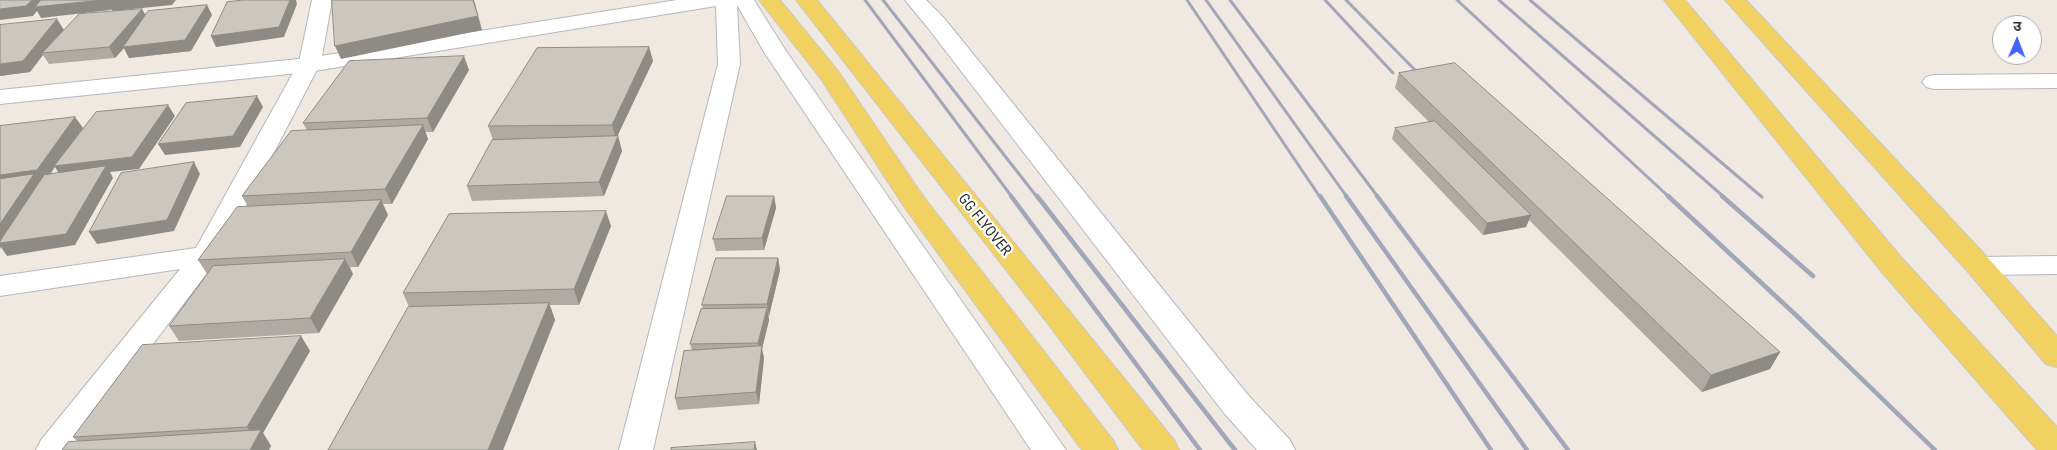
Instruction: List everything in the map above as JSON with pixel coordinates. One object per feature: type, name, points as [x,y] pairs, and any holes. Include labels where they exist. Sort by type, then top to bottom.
[{"type":"main road","points":[[769,0],[830,76],[914,202],[1101,450]]},
{"type":"main road","name":"GG FLYOVER","points":[[806,0],[1056,313],[1162,450]]},
{"type":"main road","points":[[1674,0],[1890,263],[2057,450]]},
{"type":"main road","points":[[1736,0],[1979,266],[2057,356]]},
{"type":"street","points":[[53,450],[206,256],[308,65],[322,0]]},
{"type":"street","points":[[0,97],[308,65],[716,0]]},
{"type":"street","points":[[636,450],[729,64],[726,0]]},
{"type":"street","points":[[744,0],[774,52],[1049,450]]},
{"type":"street","points":[[916,0],[1236,404],[1278,450]]},
{"type":"street","points":[[1934,82],[2057,80]]},
{"type":"street","points":[[0,286],[206,256]]},
{"type":"street","points":[[1979,266],[2057,265]]},
{"type":"building","points":[[0,0],[32,0],[26,6],[0,9]]},
{"type":"building","points":[[41,0],[103,0],[35,7]]},
{"type":"building","points":[[290,0],[279,27],[211,36],[227,2]]},
{"type":"building","points":[[332,0],[473,0],[478,16],[335,46]]},
{"type":"building","points":[[207,5],[185,40],[123,47],[148,11]]},
{"type":"building","points":[[142,9],[109,47],[42,53],[79,14]]},
{"type":"building","points":[[57,19],[23,61],[0,64],[0,25]]},
{"type":"building","points":[[649,47],[612,125],[488,126],[537,48]]},
{"type":"building","points":[[464,56],[427,118],[303,123],[349,61]]},
{"type":"building","points":[[1455,63],[1780,352],[1711,375],[1399,73]]},
{"type":"building","points":[[257,96],[233,136],[158,144],[186,103]]},
{"type":"building","points":[[168,105],[132,157],[54,166],[96,112]]},
{"type":"building","points":[[75,117],[37,170],[0,175],[0,126]]},
{"type":"building","points":[[1435,121],[1531,215],[1487,223],[1395,128]]},
{"type":"building","points":[[423,125],[385,189],[242,196],[291,131]]},
{"type":"building","points":[[618,136],[599,182],[467,186],[492,140]]},
{"type":"building","points":[[194,162],[167,220],[89,232],[121,173]]},
{"type":"building","points":[[106,166],[66,234],[0,243],[44,175]]},
{"type":"building","points":[[34,174],[0,224],[0,179]]},
{"type":"building","points":[[727,196],[774,196],[762,238],[713,239]]},
{"type":"building","points":[[381,200],[351,252],[198,260],[237,207]]},
{"type":"building","points":[[606,211],[574,289],[403,293],[449,214]]},
{"type":"building","points":[[716,258],[778,258],[767,304],[702,305]]},
{"type":"building","points":[[345,259],[310,318],[169,326],[213,266]]},
{"type":"building","points":[[549,303],[488,450],[328,450],[408,307]]},
{"type":"building","points":[[767,308],[758,343],[690,344],[701,309]]},
{"type":"building","points":[[301,336],[247,427],[73,437],[142,345]]},
{"type":"building","points":[[762,346],[756,392],[675,398],[684,351]]},
{"type":"building","points":[[261,430],[250,450],[62,450],[68,442]]},
{"type":"building","points":[[755,442],[754,450],[671,450],[671,448]]},
{"type":"railway","points":[[865,0],[1012,197]]},
{"type":"railway","points":[[883,0],[1037,197]]},
{"type":"railway","points":[[1187,0],[1320,197]]},
{"type":"railway","points":[[1206,0],[1347,197]]},
{"type":"railway","points":[[1230,0],[1378,197]]},
{"type":"railway","points":[[1325,0],[1393,73]]},
{"type":"railway","points":[[1346,0],[1417,72]]},
{"type":"railway","points":[[1457,0],[1669,197]]},
{"type":"railway","points":[[1499,0],[1724,197]]},
{"type":"railway","points":[[1530,0],[1762,197]]},
{"type":"railway","points":[[1011,196],[1200,450]]},
{"type":"railway","points":[[1037,196],[1235,450]]},
{"type":"railway","points":[[1320,196],[1491,450]]},
{"type":"railway","points":[[1346,196],[1527,450]]},
{"type":"railway","points":[[1377,196],[1568,450]]},
{"type":"railway","points":[[1668,196],[1798,317],[1935,450]]},
{"type":"railway","points":[[1722,196],[1813,276]]}]
